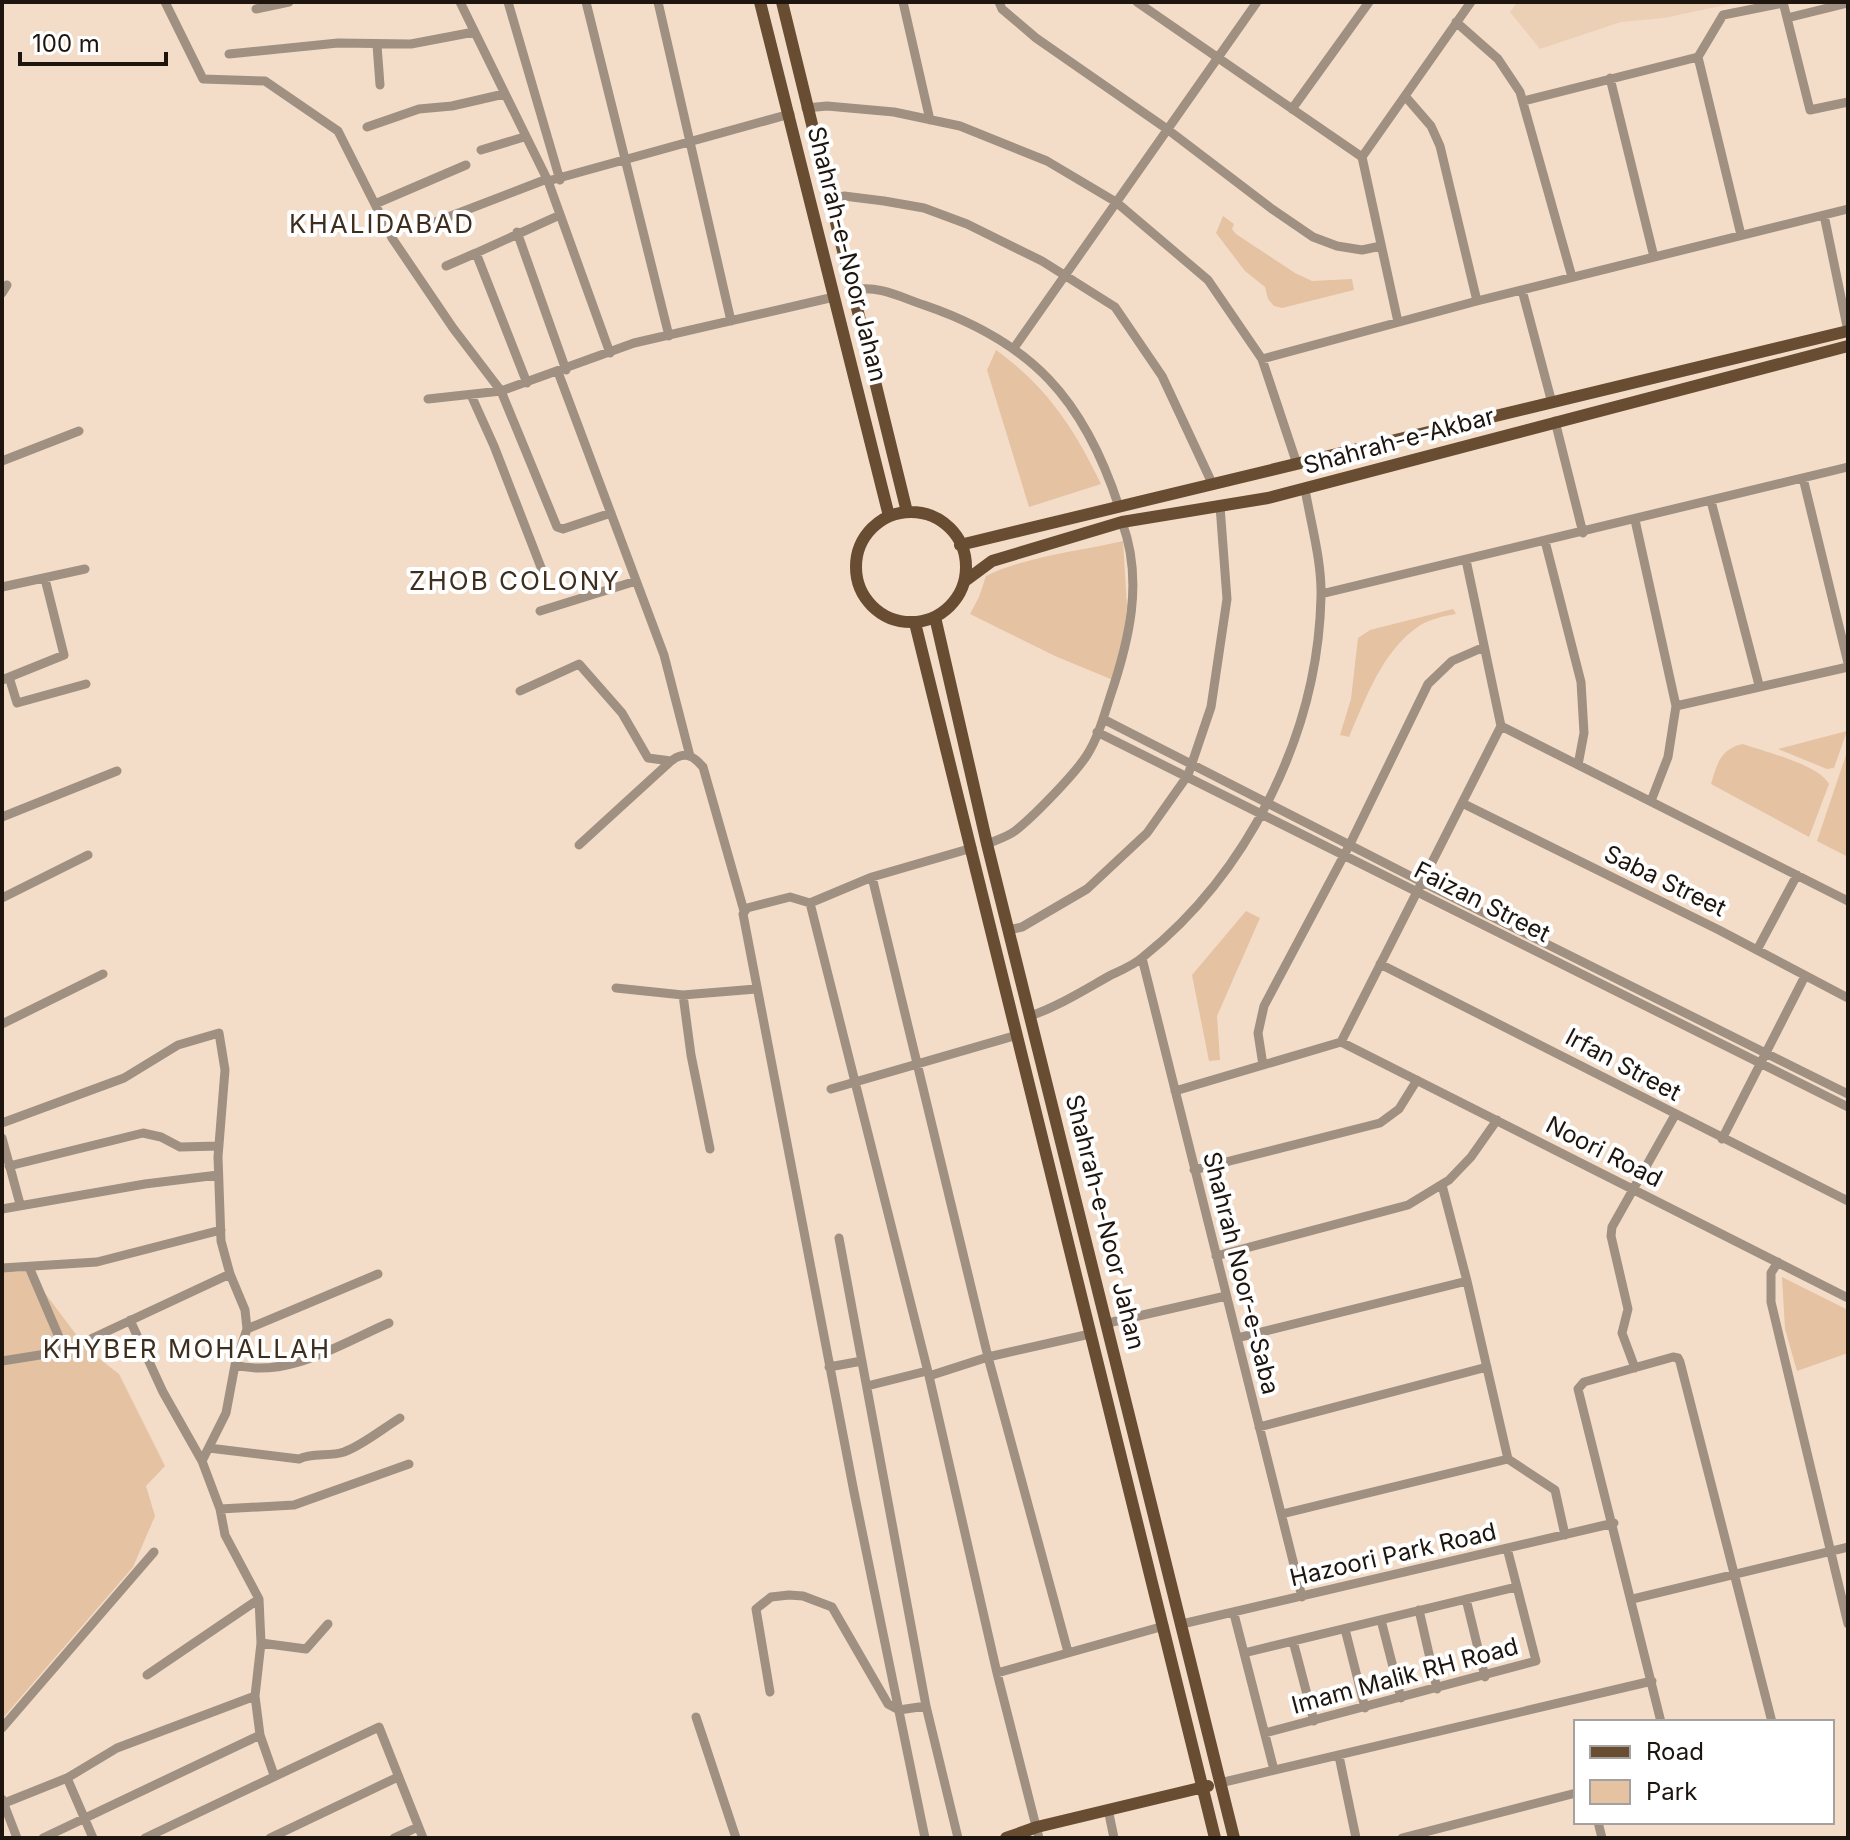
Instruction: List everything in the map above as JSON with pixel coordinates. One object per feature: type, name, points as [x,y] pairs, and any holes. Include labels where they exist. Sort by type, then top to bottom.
[{"type":"main road","name":"Shahrah-e-Noor Jahan","points":[[760,2],[889,516]]},
{"type":"main road","name":"Shahrah-e-Noor Jahan","points":[[782,2],[907,512]]},
{"type":"main road","name":"Shahrah-e-Akbar","points":[[960,545],[1848,331]]},
{"type":"main road","name":"Shahrah-e-Akbar","points":[[965,581],[992,561],[1122,522],[1305,489],[1848,346]]},
{"type":"main road","points":[[919,512],[942,521],[952,529],[965,552],[965,581],[957,598],[935,617],[903,624],[886,618],[862,592],[856,563],[866,535],[889,516],[919,512]]},
{"type":"main road","name":"Shahrah-e-Noor Jahan","points":[[935,617],[987,844],[1234,1838]]},
{"type":"main road","name":"Shahrah-e-Noor Jahan","points":[[915,623],[1215,1838]]},
{"type":"main road","points":[[1026,1070],[1044,1065]]},
{"type":"main road","points":[[1130,1492],[1148,1487]]},
{"type":"main road","points":[[1006,1838],[1038,1832],[1108,1809],[1220,1783]]},
{"type":"street","points":[[165,2],[199,75],[207,81],[265,81],[338,131],[392,238],[453,328],[501,391],[557,527],[563,529],[611,513]]},
{"type":"street","points":[[256,9],[289,2]]},
{"type":"street","points":[[460,2],[547,180],[610,353]]},
{"type":"street","points":[[508,2],[560,180]]},
{"type":"street","points":[[586,2],[669,336]]},
{"type":"street","points":[[658,2],[731,321]]},
{"type":"street","points":[[903,2],[930,120]]},
{"type":"street","points":[[999,2],[1002,9],[1036,38],[1167,129],[1313,237],[1337,246],[1362,250],[1381,246]]},
{"type":"street","points":[[1014,348],[1257,2]]},
{"type":"street","points":[[1292,109],[1369,2]]},
{"type":"street","points":[[1741,235],[1698,57],[1723,15],[1783,2],[1810,110],[1848,102]]},
{"type":"street","points":[[1140,3],[1362,157],[1398,322]]},
{"type":"street","points":[[1362,157],[1467,3]]},
{"type":"street","points":[[1787,18],[1848,3]]},
{"type":"street","points":[[1456,22],[1498,59],[1524,101],[1572,277]]},
{"type":"street","points":[[229,54],[338,43],[411,44],[474,32]]},
{"type":"street","points":[[377,45],[380,85]]},
{"type":"street","points":[[1524,101],[1698,57]]},
{"type":"street","points":[[1610,78],[1654,257]]},
{"type":"street","points":[[367,127],[419,109],[452,106],[504,94]]},
{"type":"street","points":[[1405,96],[1431,126],[1440,146],[1477,301]]},
{"type":"street","points":[[806,108],[855,108],[960,126],[1047,161],[1116,202],[1208,280],[1262,359],[1297,464]]},
{"type":"street","points":[[430,224],[547,180],[560,180],[790,114]]},
{"type":"street","points":[[481,150],[524,137]]},
{"type":"street","points":[[375,204],[466,165]]},
{"type":"street","points":[[830,201],[844,196],[924,208],[1005,242],[1115,307],[1162,376],[1212,483]]},
{"type":"street","points":[[1262,359],[1477,301],[1848,209]]},
{"type":"street","points":[[446,266],[560,215]]},
{"type":"street","points":[[1824,215],[1848,331]]},
{"type":"street","points":[[517,232],[611,513],[664,655],[690,756]]},
{"type":"street","points":[[476,253],[527,383]]},
{"type":"street","points":[[854,290],[870,287],[960,317],[1014,348],[1058,387],[1084,424],[1107,471],[1119,507]]},
{"type":"street","points":[[1522,290],[1552,403]]},
{"type":"street","points":[[428,399],[501,391],[634,343],[834,297]]},
{"type":"street","points":[[471,395],[542,570]]},
{"type":"street","points":[[1555,421],[1583,533]]},
{"type":"street","points":[[2,461],[79,431]]},
{"type":"street","points":[[1321,594],[1848,467]]},
{"type":"street","points":[[1676,706],[1848,665],[1803,478]]},
{"type":"street","points":[[1030,1016],[1054,1008],[1142,958],[1199,903],[1238,851],[1269,802],[1298,730],[1316,660],[1321,594],[1305,489]]},
{"type":"street","points":[[1711,501],[1759,685]]},
{"type":"street","points":[[1009,930],[1022,927],[1087,889],[1147,833],[1188,775],[1211,707],[1227,599],[1220,506]]},
{"type":"street","points":[[1635,520],[1676,706],[1668,757],[1651,801]]},
{"type":"street","points":[[987,844],[1013,833],[1037,810],[1087,755],[1103,719],[1126,649],[1134,594],[1127,537],[1122,522]]},
{"type":"street","points":[[1545,541],[1581,682],[1584,733],[1578,765]]},
{"type":"street","points":[[1175,1091],[1341,1042],[1501,726],[1466,560]]},
{"type":"street","points":[[2,587],[85,569]]},
{"type":"street","points":[[45,579],[64,655],[6,679],[17,703],[86,684]]},
{"type":"street","points":[[540,611],[636,581]]},
{"type":"street","points":[[1263,1065],[1258,1033],[1264,1006],[1350,844],[1428,684],[1452,661],[1484,647]]},
{"type":"street","points":[[520,691],[579,664],[622,713],[648,758],[671,761]]},
{"type":"street","name":"Faizan Street","points":[[1103,719],[1848,1094]]},
{"type":"street","points":[[1501,726],[1848,901]]},
{"type":"street","name":"Faizan Street","points":[[1097,732],[1848,1107]]},
{"type":"street","points":[[579,845],[682,754],[690,756],[703,767],[744,911],[756,989],[829,1367],[925,1838]]},
{"type":"street","points":[[2,817],[117,771]]},
{"type":"street","name":"Saba Street","points":[[1462,803],[1848,998]]},
{"type":"street","points":[[744,911],[790,897],[810,903],[872,877],[972,848]]},
{"type":"street","points":[[2,898],[88,855]]},
{"type":"street","points":[[1757,950],[1797,875]]},
{"type":"street","points":[[872,877],[988,1357],[1068,1652]]},
{"type":"street","points":[[810,903],[1038,1832]]},
{"type":"street","name":"Shahrah Noor-e-Saba","points":[[1142,958],[1302,1597]]},
{"type":"street","name":"Irfan Street","points":[[1380,964],[1848,1201]]},
{"type":"street","points":[[2,1024],[103,974]]},
{"type":"street","points":[[1722,1139],[1805,976]]},
{"type":"street","points":[[616,988],[683,995],[756,989]]},
{"type":"street","points":[[683,995],[691,1055],[710,1149]]},
{"type":"street","points":[[2,1123],[124,1078],[178,1045],[219,1033],[225,1070],[218,1175],[221,1241],[245,1310],[247,1329],[235,1365],[226,1413],[202,1461]]},
{"type":"street","points":[[831,1089],[1017,1035]]},
{"type":"street","name":"Noori Road","points":[[1341,1042],[1848,1298]]},
{"type":"street","points":[[1194,1170],[1380,1123],[1399,1109],[1417,1080]]},
{"type":"street","points":[[1635,1368],[1622,1333],[1628,1309],[1611,1236],[1612,1227],[1675,1115]]},
{"type":"street","points":[[1216,1256],[1408,1205],[1442,1185],[1471,1157],[1497,1120]]},
{"type":"street","points":[[6,1161],[143,1133],[161,1137],[180,1147],[219,1146]]},
{"type":"street","points":[[2,1138],[20,1204]]},
{"type":"street","points":[[2,1209],[218,1175]]},
{"type":"street","points":[[1442,1185],[1508,1459],[1555,1490],[1565,1535]]},
{"type":"street","points":[[2,1268],[97,1262],[221,1230]]},
{"type":"street","points":[[839,1238],[926,1706],[958,1838]]},
{"type":"street","points":[[1778,1262],[1771,1273],[1771,1302],[1848,1624]]},
{"type":"street","points":[[29,1267],[65,1351]]},
{"type":"street","points":[[2,1361],[65,1351],[230,1274]]},
{"type":"street","points":[[247,1329],[378,1274]]},
{"type":"street","points":[[1237,1338],[1467,1281]]},
{"type":"street","points":[[1108,1323],[1226,1296]]},
{"type":"street","points":[[130,1320],[163,1392],[202,1461],[220,1509],[225,1535],[259,1599],[261,1643],[255,1696],[260,1735],[274,1775]]},
{"type":"street","points":[[235,1365],[263,1370],[298,1362],[389,1323]]},
{"type":"street","points":[[867,1386],[1090,1334]]},
{"type":"street","points":[[1661,1720],[1614,1523],[1578,1389],[1584,1382],[1678,1358],[1771,1720]]},
{"type":"street","points":[[829,1367],[862,1361]]},
{"type":"street","points":[[1259,1427],[1487,1367]]},
{"type":"street","points":[[209,1448],[299,1459],[305,1456],[331,1456],[348,1451],[400,1418]]},
{"type":"street","points":[[1282,1514],[1508,1459]]},
{"type":"street","points":[[220,1509],[294,1505],[409,1464]]},
{"type":"street","name":"Hazoori Park Road","points":[[1182,1624],[1614,1523]]},
{"type":"street","points":[[1632,1599],[1848,1547]]},
{"type":"street","name":"Imam Malik RH Road","points":[[1265,1733],[1536,1661],[1507,1548]]},
{"type":"street","points":[[2,1728],[154,1552]]},
{"type":"street","points":[[1244,1653],[1516,1587]]},
{"type":"street","points":[[770,1692],[756,1609],[771,1597],[803,1596],[832,1607],[883,1699],[899,1710],[926,1706]]},
{"type":"street","points":[[147,1675],[259,1599]]},
{"type":"street","points":[[1466,1599],[1485,1677]]},
{"type":"street","points":[[1419,1610],[1437,1689]]},
{"type":"street","points":[[1234,1614],[1274,1770]]},
{"type":"street","points":[[1381,1620],[1401,1698]]},
{"type":"street","points":[[261,1643],[306,1649],[328,1624]]},
{"type":"street","points":[[997,1673],[1164,1626]]},
{"type":"street","points":[[1345,1629],[1365,1708]]},
{"type":"street","points":[[1293,1641],[1314,1721]]},
{"type":"street","points":[[1220,1783],[1652,1681]]},
{"type":"street","points":[[17,1838],[3,1802],[67,1778],[117,1748],[255,1696]]},
{"type":"street","points":[[696,1717],[736,1838]]},
{"type":"street","points":[[145,1838],[379,1727],[423,1838]]},
{"type":"street","points":[[43,1838],[260,1735]]},
{"type":"street","points":[[1339,1756],[1356,1838]]},
{"type":"street","points":[[270,1838],[398,1777]]},
{"type":"street","points":[[67,1778],[93,1838]]},
{"type":"street","points":[[1402,1838],[1574,1794]]},
{"type":"street","points":[[1108,1809],[1114,1838]]},
{"type":"street","points":[[394,1838],[418,1827]]},
{"type":"shaded area","points":[[1517,2],[1735,3],[1664,18],[1621,22],[1540,49],[1510,12]]},
{"type":"green space","points":[[1223,216],[1234,224],[1232,229],[1236,234],[1295,273],[1312,281],[1352,279],[1354,290],[1282,308],[1274,306],[1268,299],[1265,287],[1245,271],[1216,233]]},
{"type":"green space","points":[[996,350],[1030,379],[1058,410],[1101,484],[1029,507],[987,370]]},
{"type":"green space","points":[[1123,541],[1127,607],[1123,644],[1113,680],[1055,656],[970,614],[986,576],[1035,559]]},
{"type":"green space","points":[[1453,609],[1456,614],[1423,624],[1395,648],[1376,676],[1349,737],[1340,735],[1351,699],[1358,638],[1370,630]]},
{"type":"green space","points":[[1847,731],[1834,768],[1827,769],[1778,749]]},
{"type":"green space","points":[[1743,744],[1814,770],[1829,784],[1809,837],[1711,784],[1724,754]]},
{"type":"green space","points":[[1848,749],[1848,857],[1817,841]]},
{"type":"green space","points":[[1246,911],[1260,918],[1217,1016],[1220,1060],[1209,1061],[1192,975]]},
{"type":"green space","points":[[2,1272],[29,1272],[87,1349],[119,1374],[165,1466],[146,1486],[155,1516],[133,1567],[2,1719]]},
{"type":"green space","points":[[1782,1277],[1848,1310],[1848,1353],[1797,1371],[1785,1329]]},
{"type":"district","name":"KHALIDABAD","points":[[382,224]]},
{"type":"district","name":"ZHOB COLONY","points":[[515,581]]},
{"type":"district","name":"KHYBER MOHALLAH","points":[[187,1349]]}]
